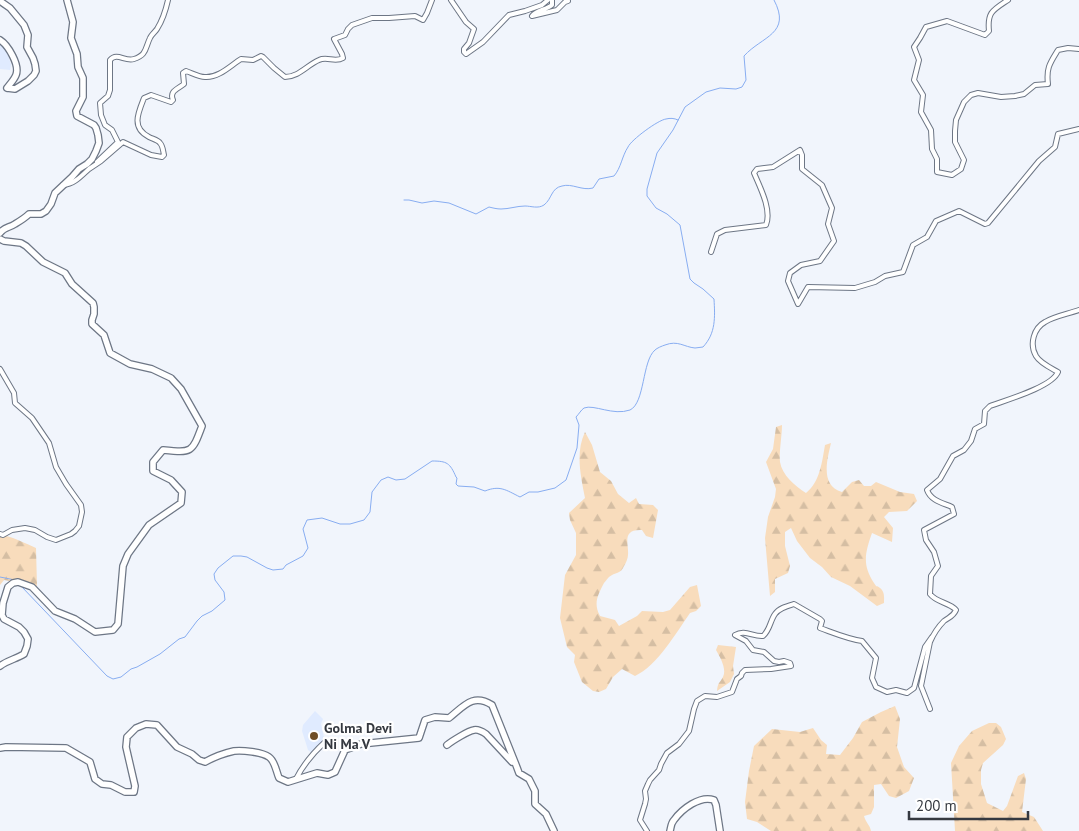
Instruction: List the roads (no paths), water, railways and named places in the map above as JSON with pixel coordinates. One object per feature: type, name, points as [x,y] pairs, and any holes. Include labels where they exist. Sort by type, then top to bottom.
[{"type":"street","points":[[0,233],[5,227],[13,226],[25,219],[29,214],[41,214],[46,211],[55,193],[92,159],[99,143],[94,125],[77,116],[76,111],[83,97],[84,86],[78,67],[77,54],[71,38],[73,22],[67,0]]},
{"type":"street","points":[[63,185],[69,185],[79,178],[118,142],[112,130],[105,125],[100,110],[100,103],[108,96],[110,90],[110,60],[118,56],[126,60],[132,60],[140,57],[146,51],[150,37],[158,28],[168,0]]},
{"type":"street","points":[[89,169],[122,142],[151,155],[162,157],[164,155],[159,142],[142,132],[138,126],[137,118],[144,98],[151,96],[171,102],[173,100],[172,93],[184,84],[183,73],[186,71],[209,77],[223,72],[241,59],[253,60],[261,56],[285,76],[294,76],[320,59],[326,58],[337,61],[343,58],[334,39],[345,35],[352,26],[372,18],[415,16],[423,20],[432,0]]},
{"type":"street","points":[[451,0],[466,22],[474,29],[469,43],[464,48],[466,54],[483,42],[509,15],[525,12],[550,0],[552,5],[547,9],[534,13],[532,16],[559,9],[568,1]]},
{"type":"street","points":[[1008,0],[992,11],[988,22],[989,31],[985,35],[948,20],[926,27],[914,47],[919,60],[914,80],[923,95],[921,112],[932,130],[932,149],[937,159],[937,172],[952,175],[961,170],[964,160],[955,142],[956,120],[964,102],[971,95],[978,93],[1001,97],[1015,96],[1024,94],[1035,85],[1048,84],[1046,75],[1048,68],[1058,50],[1068,48],[1079,49]]},
{"type":"street","points":[[0,1],[10,8],[27,29],[27,46],[35,64],[34,76],[16,89],[7,88],[17,74],[17,67],[8,46],[0,40]]},
{"type":"street","points":[[711,252],[717,234],[726,230],[766,225],[768,220],[764,195],[754,173],[757,169],[773,167],[800,150],[802,169],[822,185],[832,208],[828,224],[834,241],[820,261],[801,265],[790,273],[788,281],[798,304],[808,287],[855,288],[875,282],[885,276],[903,272],[913,245],[927,237],[936,221],[959,212],[985,224],[988,223],[1040,160],[1055,147],[1058,134],[1079,129]]},
{"type":"street","points":[[0,239],[21,243],[43,262],[65,273],[72,284],[93,302],[92,324],[104,336],[111,354],[130,364],[152,369],[171,378],[181,388],[202,426],[195,444],[190,450],[182,452],[163,450],[153,462],[153,471],[171,480],[182,492],[181,503],[149,526],[128,554],[123,566],[118,624],[113,630],[95,632],[75,619],[55,611],[32,587],[18,582],[13,583],[8,587],[3,603],[2,615],[4,619],[24,632],[28,639],[27,646],[24,654],[18,658],[6,661],[0,666]]},
{"type":"street","points":[[647,831],[640,820],[645,804],[645,791],[650,780],[659,770],[667,753],[679,744],[689,731],[694,708],[698,701],[706,696],[717,698],[732,692],[737,678],[745,670],[790,666],[790,663],[774,661],[764,652],[753,650],[746,641],[735,635],[747,633],[757,637],[763,636],[768,632],[775,614],[780,609],[794,604],[820,619],[822,621],[820,628],[862,641],[876,658],[872,678],[876,687],[887,692],[896,690],[907,693],[914,688],[925,647],[945,620],[954,615],[956,610],[951,605],[934,599],[930,594],[931,576],[938,566],[934,552],[926,540],[924,530],[954,514],[952,507],[928,495],[927,490],[940,480],[953,456],[964,450],[972,441],[975,429],[984,424],[985,411],[990,406],[1042,386],[1056,377],[1058,372],[1036,356],[1033,341],[1037,327],[1048,320],[1079,310]]},
{"type":"street","points":[[0,369],[14,393],[15,403],[32,418],[49,443],[56,467],[81,505],[82,512],[79,526],[75,531],[56,540],[35,530],[25,528],[12,530],[3,535],[0,534]]},
{"type":"street","points":[[930,709],[921,686],[932,637]]},
{"type":"street","points":[[0,748],[66,748],[90,762],[95,779],[102,784],[111,785],[125,792],[134,792],[135,786],[126,747],[128,737],[136,728],[146,724],[157,724],[177,747],[192,754],[199,760],[205,762],[235,751],[259,753],[269,757],[279,778],[288,782],[317,774],[328,775],[334,772],[345,750],[361,744],[419,738],[425,720],[435,717],[450,718],[472,700],[486,701],[492,705],[519,773],[529,780],[535,791],[535,804],[546,814],[554,831]]},
{"type":"street","points":[[447,745],[475,730],[481,731],[516,766]]},
{"type":"street","points":[[295,780],[315,751],[325,742]]},
{"type":"street","points":[[670,831],[672,821],[682,811],[696,802],[709,798],[714,800],[716,805],[720,831]]},
{"type":"waterway","points":[[21,586],[107,676],[113,679],[121,677],[185,637],[202,616],[212,611],[225,600],[224,592],[215,580],[214,574],[218,568],[233,556],[247,557],[273,570],[283,569],[286,565],[303,556],[308,548],[303,529],[307,520],[322,518],[340,524],[350,524],[364,520],[370,512],[372,492],[381,480],[388,477],[396,480],[405,479],[432,461],[445,462],[450,466],[457,478],[456,484],[458,486],[474,487],[485,491],[499,488],[520,497],[529,492],[555,488],[566,480],[577,448],[579,425],[576,417],[582,410],[588,407],[617,412],[630,410],[635,406],[638,399],[648,363],[655,350],[664,345],[674,343],[695,348],[703,347],[710,336],[714,318],[714,299],[690,279],[680,225],[656,208],[647,196],[647,189],[657,153],[673,130],[685,107],[706,92],[720,88],[736,89],[742,87],[746,80],[744,56],[777,27],[779,11],[774,0]]},
{"type":"waterway","points":[[404,200],[422,203],[434,201],[449,203],[476,214],[489,207],[501,209],[542,206],[547,203],[558,187],[570,185],[589,189],[593,188],[599,179],[614,176],[626,151],[634,140],[651,126],[662,120],[670,118],[678,120]]},
{"type":"waterway","points":[[0,577],[15,580]]},
{"type":"place","name":"Golma Devi Ni Ma V","points":[[314,736]]}]
